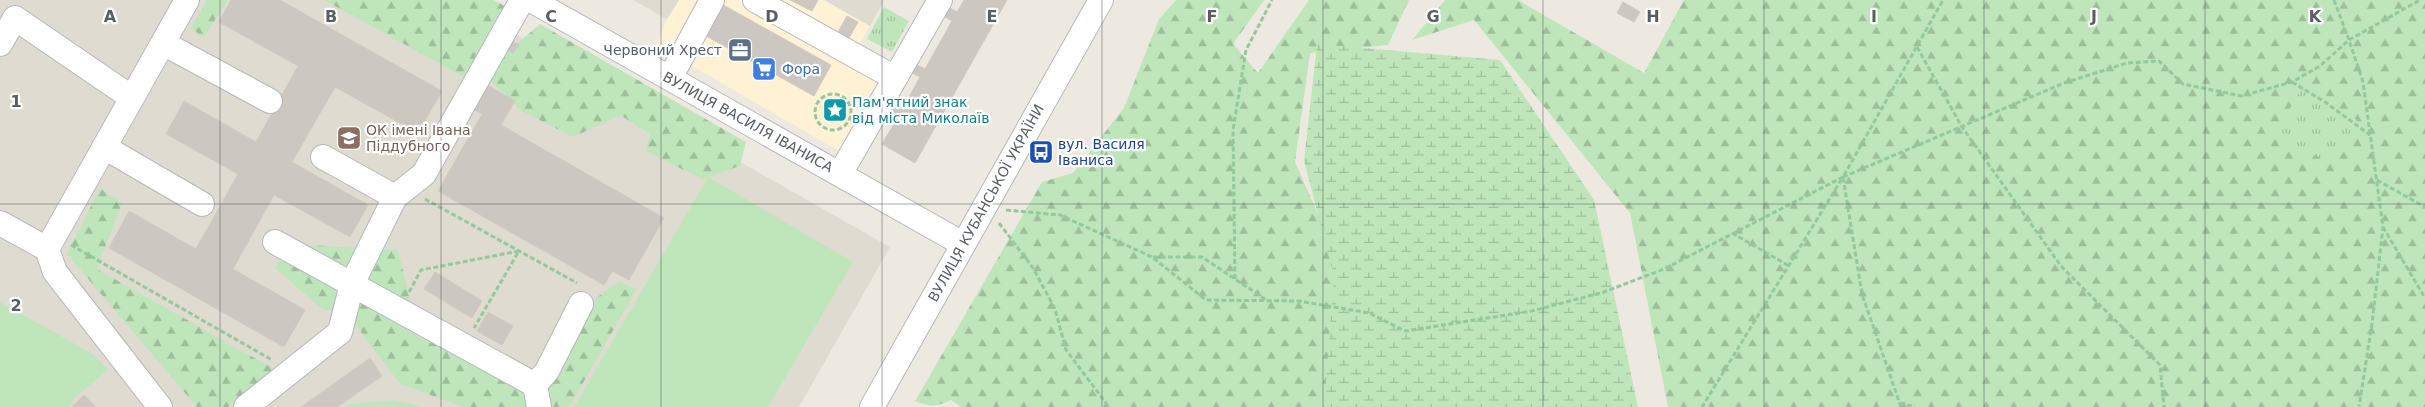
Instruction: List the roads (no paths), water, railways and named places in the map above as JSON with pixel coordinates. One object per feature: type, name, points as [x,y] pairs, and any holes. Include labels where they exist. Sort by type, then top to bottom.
[{"type":"street","points":[[160,407],[55,272],[50,242],[187,0]]},
{"type":"street","points":[[246,407],[340,332],[352,284],[401,192],[424,174],[522,0]]},
{"type":"street","name":"ВУЛИЦЯ ВАСИЛЯ ІВАНИСА","points":[[531,0],[963,244]]},
{"type":"street","points":[[670,78],[712,0]]},
{"type":"street","points":[[755,0],[895,78]]},
{"type":"street","points":[[840,174],[940,0]]},
{"type":"street","name":"ВУЛИЦЯ КУБАНСЬКОЇ УКРАЇНИ","points":[[872,407],[1101,0]]},
{"type":"street","points":[[0,44],[15,18],[132,98]]},
{"type":"street","points":[[162,43],[270,101]]},
{"type":"street","points":[[104,147],[202,204]]},
{"type":"street","points":[[323,157],[401,192]]},
{"type":"street","points":[[0,223],[50,242]]},
{"type":"street","points":[[275,242],[463,345],[537,396],[547,371],[581,304]]},
{"type":"place","name":"Червоний Хрест","points":[[740,50]]},
{"type":"place","name":"Фора","points":[[764,69]]},
{"type":"place","name":"Пам'ятний знак від міста Миколаїв","points":[[835,110]]},
{"type":"place","name":"ОК імені Івана Піддубного","points":[[349,138]]},
{"type":"place","name":"вул. Василя Іваниса","points":[[1041,152]]}]
